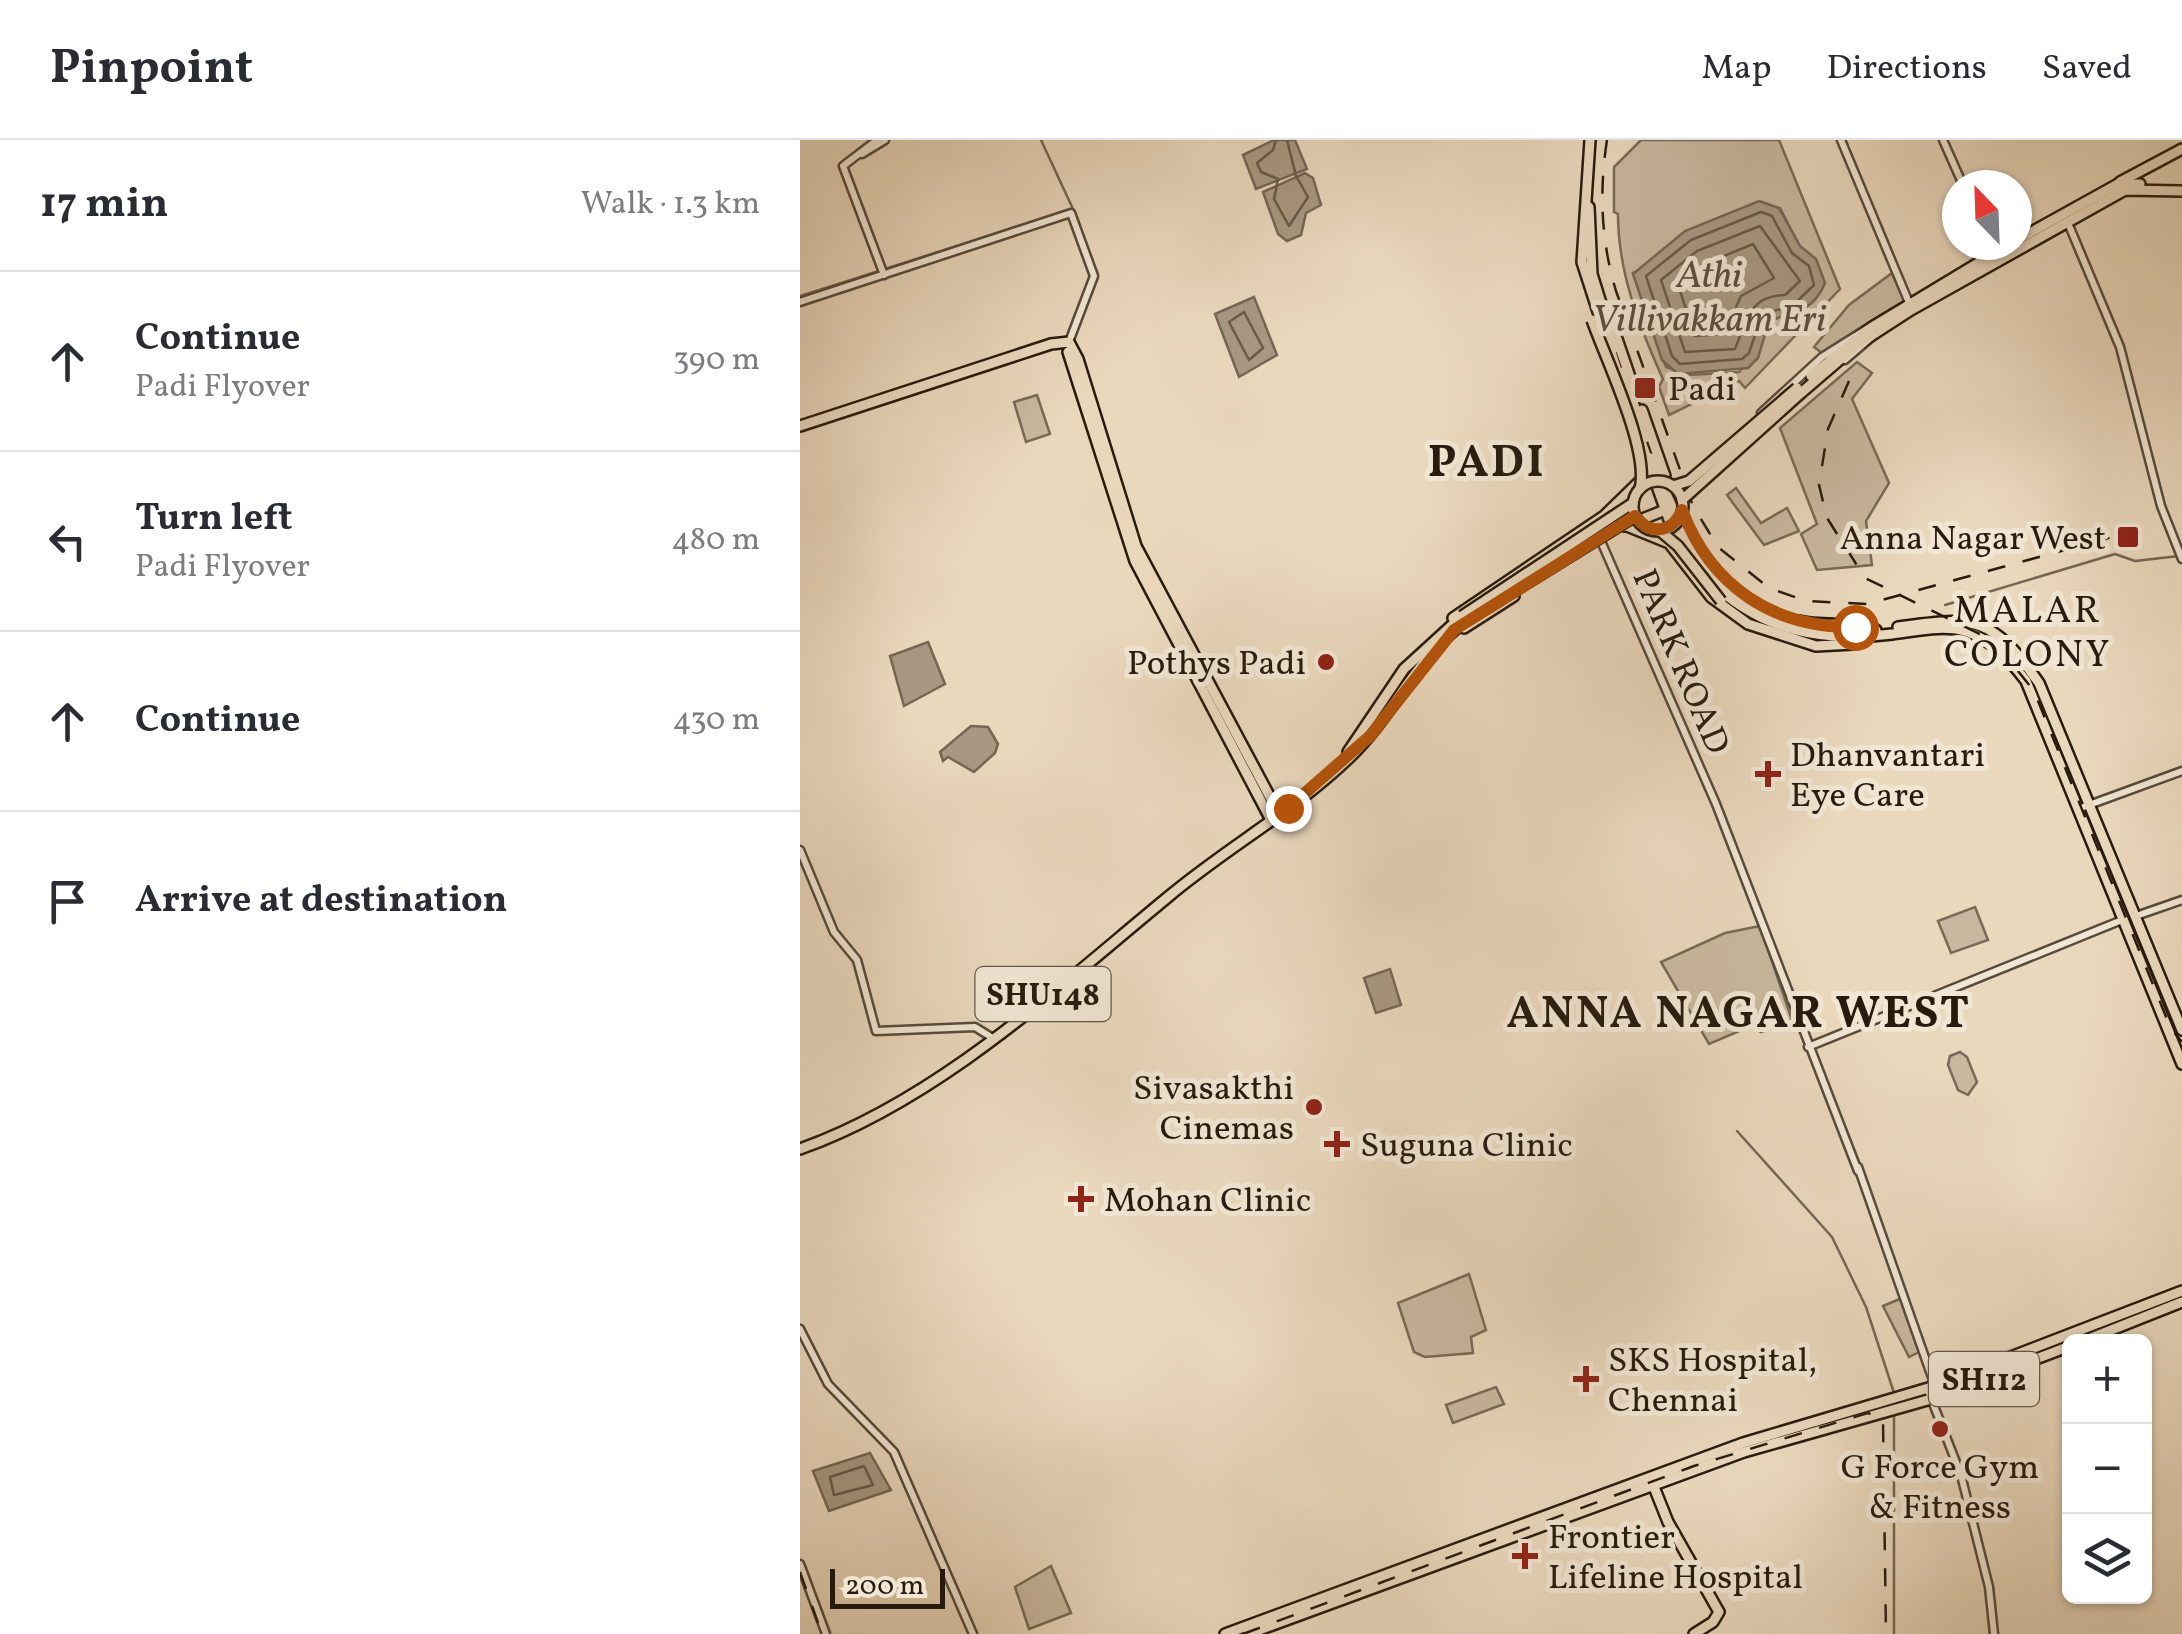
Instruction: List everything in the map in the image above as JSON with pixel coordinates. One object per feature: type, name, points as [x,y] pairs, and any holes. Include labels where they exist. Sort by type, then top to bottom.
[{"type":"main road","points":[[1592,140],[1581,244],[1592,320],[1643,472],[1634,503],[1635,516],[1645,527],[1659,530],[1678,546],[1712,592],[1744,618],[1797,639],[1854,642]]},
{"type":"main road","points":[[1592,140],[1589,254],[1604,313],[1652,460],[1708,570],[1737,598],[1786,622],[1838,633],[1966,620],[2007,641],[2040,683],[2182,1030]]},
{"type":"main road","points":[[1911,307],[2068,223],[2149,164],[2182,149]]},
{"type":"main road","points":[[2139,186],[2149,164]]},
{"type":"main road","points":[[2032,232],[2122,186],[2182,189]]},
{"type":"main road","points":[[1640,489],[1656,481],[1689,481],[1868,335],[1979,260]]},
{"type":"main road","points":[[1591,302],[1665,510],[1688,551],[1723,594],[1775,626],[1854,642]]},
{"type":"main road","points":[[1604,313],[1613,327],[1670,484],[1714,568],[1756,605],[1809,624],[1876,630]]},
{"type":"main road","points":[[1659,530],[1674,524],[1682,505],[1868,335]]},
{"type":"main road","points":[[800,428],[1050,344],[1068,342],[1136,546],[1274,815]]},
{"type":"main road","points":[[800,428],[1054,348],[1064,348],[1076,362]]},
{"type":"main road","points":[[1649,468],[1638,485],[1604,516],[1455,614],[1453,626],[1464,628],[1600,539],[1665,510]]},
{"type":"main road","name":"SHU148","points":[[800,1146],[900,1100],[990,1036],[1370,736],[1453,626],[1634,503]]},
{"type":"main road","points":[[1604,516],[1612,532]]},
{"type":"main road","name":"SHU148","points":[[1465,618],[1635,516]]},
{"type":"main road","points":[[1627,526],[1662,538],[1711,598],[1748,624],[1803,644],[1834,648],[1949,628],[1990,644],[2026,681],[2182,1064]]},
{"type":"main road","points":[[1678,557],[1688,551]]},
{"type":"main road","name":"SH112","points":[[1933,1392],[2182,1292]]},
{"type":"main road","name":"SH112","points":[[2101,1334],[2182,1302]]},
{"type":"main road","name":"SH112","points":[[1225,1634],[1652,1480],[2062,1349]]},
{"type":"main road","points":[[1652,1480],[1668,1522],[1719,1612],[1718,1618],[1694,1634]]},
{"type":"main road","name":"SH112","points":[[1248,1634],[1652,1480]]},
{"type":"street","points":[[875,140],[842,166],[882,270]]},
{"type":"street","points":[[856,155],[885,140]]},
{"type":"street","points":[[1841,140],[1911,307]]},
{"type":"street","points":[[1944,140],[1957,170]]},
{"type":"street","points":[[800,302],[882,270],[1071,214],[1094,276],[1068,342]]},
{"type":"street","points":[[2068,223],[2120,347],[2161,506],[2181,556]]},
{"type":"street","points":[[1868,335],[1709,479],[1700,469],[1822,358],[1850,336],[1868,335]]},
{"type":"street","name":"PARK ROAD","points":[[1600,539],[1716,804],[1858,1170],[1962,1476],[1990,1587],[1994,1634]]},
{"type":"street","points":[[2078,809],[2182,771]]},
{"type":"street","points":[[800,850],[834,932],[857,960],[876,1031],[975,1027],[990,1036]]},
{"type":"street","points":[[2136,916],[2182,900]]},
{"type":"street","points":[[1810,1046],[2122,920]]},
{"type":"street","points":[[800,1329],[828,1384],[894,1452],[973,1634]]},
{"type":"street","points":[[800,1564],[826,1634]]},
{"type":"shaded area","points":[[1641,140],[1779,140],[1840,289],[1745,388],[1739,381],[1669,415],[1659,387],[1663,379],[1626,278],[1618,214],[1614,212],[1614,167]],"holes":[[[1780,208],[1800,247],[1776,318],[1769,321],[1760,347],[1739,372],[1689,375],[1666,367],[1633,273]]]},
{"type":"shaded area","points":[[1892,273],[1906,302],[1822,353],[1814,347],[1849,305]]},
{"type":"shaded area","points":[[1857,362],[1872,373],[1852,399],[1889,483],[1866,521],[1872,565],[1817,570],[1801,534],[1817,524],[1780,428]]},
{"type":"shaded area","points":[[1037,395],[1050,434],[1026,442],[1014,402]]},
{"type":"shaded area","points":[[1736,488],[1761,523],[1787,508],[1799,531],[1764,545],[1727,495]]},
{"type":"shaded area","points":[[1975,907],[1988,940],[1951,953],[1938,921]]},
{"type":"shaded area","points":[[1760,926],[1792,1020],[1761,1032],[1751,1026],[1709,1044],[1661,962],[1725,933]]},
{"type":"shaded area","points":[[1960,1052],[1967,1057],[1977,1082],[1968,1095],[1958,1090],[1948,1065],[1950,1056]]},
{"type":"shaded area","points":[[1469,1274],[1486,1330],[1471,1337],[1473,1353],[1425,1357],[1414,1352],[1398,1303]]},
{"type":"shaded area","points":[[1902,1298],[1921,1351],[1909,1357],[1883,1306]]},
{"type":"shaded area","points":[[1496,1387],[1504,1404],[1453,1423],[1446,1405]]},
{"type":"shaded area","points":[[1051,1566],[1071,1613],[1029,1629],[1015,1587]]},
{"type":"water","points":[[1274,140],[1295,140],[1307,169],[1256,189],[1243,155]]},
{"type":"water","points":[[1305,173],[1313,178],[1321,205],[1306,213],[1301,235],[1287,241],[1278,234],[1263,192]]},
{"type":"water","name":"Athi Villivakkam Eri","points":[[1759,201],[1779,208],[1800,246],[1816,259],[1825,283],[1809,305],[1769,321],[1758,358],[1748,368],[1678,374],[1662,360],[1633,274],[1685,231]]},
{"type":"water","points":[[1254,297],[1277,355],[1239,377],[1215,314]]},
{"type":"water","points":[[928,642],[945,684],[904,706],[890,656]]},
{"type":"water","points":[[971,726],[988,727],[998,744],[995,753],[974,772],[948,757],[943,761],[940,752]]},
{"type":"water","points":[[1390,969],[1401,1005],[1376,1013],[1364,978]]},
{"type":"water","points":[[870,1453],[891,1490],[829,1511],[813,1471]]},
{"type":"waterway","points":[[800,296],[1073,209],[1041,140]]},
{"type":"waterway","points":[[1945,605],[2115,554],[2135,561],[2179,556]]},
{"type":"waterway","points":[[1737,1131],[1832,1237],[1866,1307],[1894,1393]]},
{"type":"waterway","points":[[1894,1416],[1894,1634]]},
{"type":"railway","points":[[1607,140],[1603,216],[1611,272],[1693,506],[1718,547],[1769,588],[1806,601],[1867,604],[2134,531]]},
{"type":"railway","points":[[1849,381],[1828,429],[1819,485],[1827,518],[1865,578],[1994,641],[2034,691],[2171,1029],[2182,1042]]},
{"type":"railway","points":[[1243,1634],[1694,1466],[1868,1413],[1883,1420],[1886,1634]]},
{"type":"railway","points":[[800,1572],[822,1634]]},
{"type":"place","name":"Padi","points":[[1645,388]]},
{"type":"place","name":"Anna Nagar West","points":[[2128,537]]},
{"type":"place","name":"Pothys Padi","points":[[1326,662]]},
{"type":"place","name":"Dhanvantari Eye Care","points":[[1768,774]]},
{"type":"place","name":"Sivasakthi Cinemas","points":[[1314,1107]]},
{"type":"place","name":"Suguna Clinic","points":[[1337,1144]]},
{"type":"place","name":"Mohan Clinic","points":[[1081,1199]]},
{"type":"place","name":"SKS Hospital, Chennai","points":[[1586,1379]]},
{"type":"place","name":"G Force Gym & Fitness","points":[[1940,1429]]},
{"type":"place","name":"Frontier Lifeline Hospital","points":[[1525,1556]]},
{"type":"district","name":"PADI","points":[[1487,460]]},
{"type":"district","name":"MALAR COLONY","points":[[2028,631]]},
{"type":"district","name":"ANNA NAGAR WEST","points":[[1739,1011]]},
{"type":"route","points":[[1288,808],[1370,736],[1413,676],[1454,630],[1616,524],[1635,516],[1645,527],[1659,530],[1674,524],[1682,510],[1714,568],[1756,605],[1809,624],[1855,627]]}]
